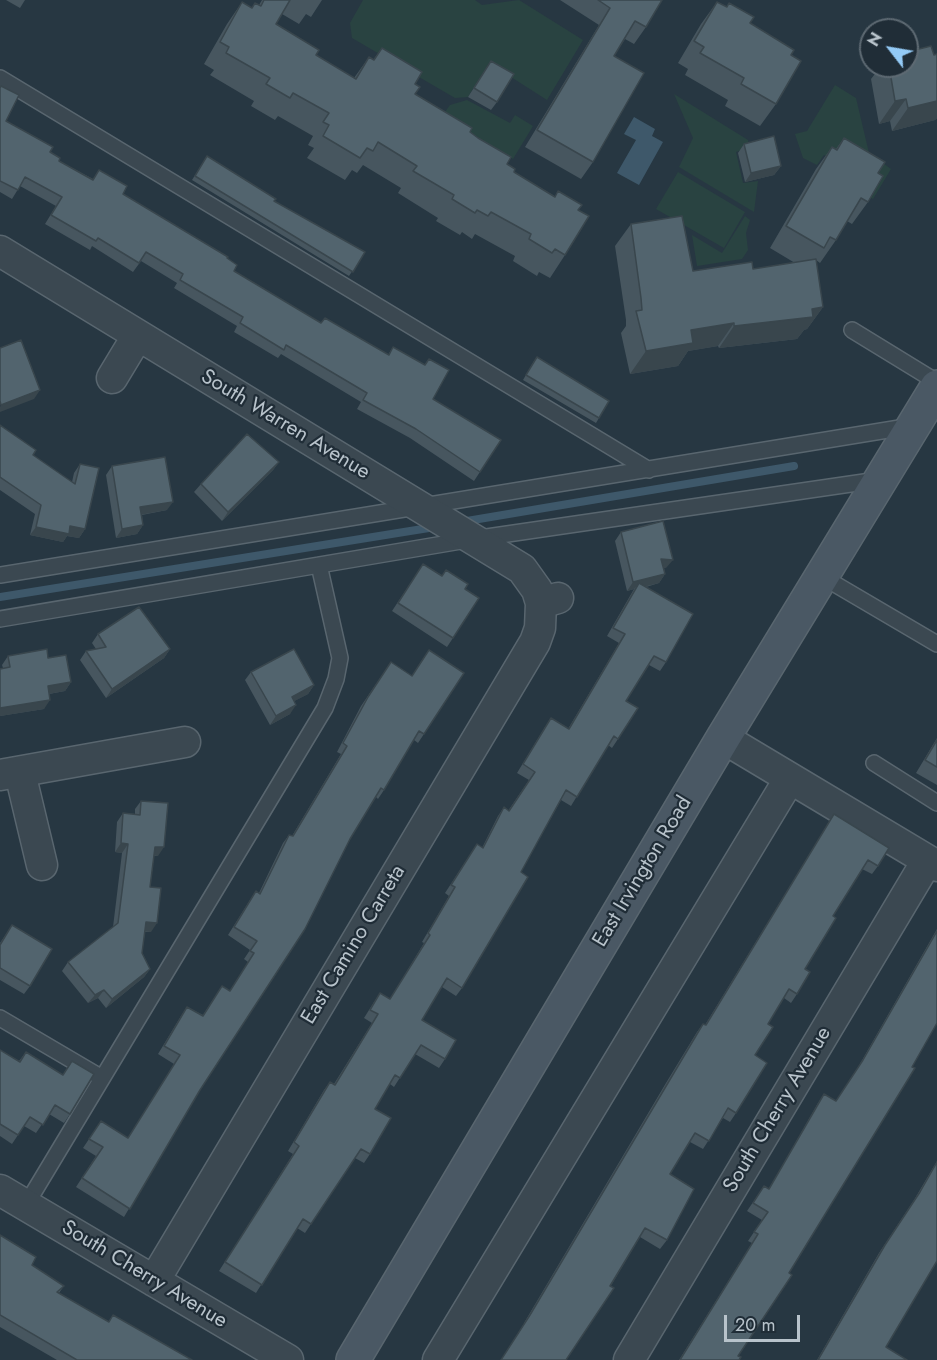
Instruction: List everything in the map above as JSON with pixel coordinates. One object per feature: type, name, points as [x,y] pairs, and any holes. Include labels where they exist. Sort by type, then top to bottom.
[{"type":"main road","name":"East Irvington Road","points":[[353,1360],[723,738],[823,577],[937,385]]},
{"type":"street","name":"South Warren Avenue","points":[[0,251],[522,569],[537,591],[549,601]]},
{"type":"street","points":[[112,378],[138,335]]},
{"type":"street","name":"East Camino Carreta","points":[[154,1281],[535,642],[549,601]]},
{"type":"street","points":[[723,738],[932,863]]},
{"type":"street","points":[[42,865],[10,774],[185,742]]},
{"type":"street","points":[[438,1360],[790,778]]},
{"type":"street","name":"South Cherry Avenue","points":[[628,1360],[932,863]]},
{"type":"street","name":"South Cherry Avenue","points":[[0,1190],[288,1360]]},
{"type":"lane","points":[[0,78],[649,470]]},
{"type":"lane","points":[[852,330],[937,385]]},
{"type":"lane","points":[[0,575],[421,508],[915,425]]},
{"type":"lane","points":[[0,619],[473,539],[881,480]]},
{"type":"lane","points":[[26,1205],[325,708],[336,679],[340,658],[319,565]]},
{"type":"lane","points":[[823,577],[937,644]]},
{"type":"lane","points":[[874,763],[937,803]]},
{"type":"lane","points":[[0,1018],[102,1078]]},
{"type":"green space","points":[[363,0],[475,0],[482,5],[519,0],[583,40],[547,100],[489,63],[468,97],[455,98],[352,38],[350,23]]},
{"type":"green space","points":[[835,85],[856,98],[869,153],[891,169],[873,199],[866,195],[873,181],[824,155],[817,165],[803,158],[795,134],[807,131]]},
{"type":"green space","points":[[674,94],[748,140],[750,147],[736,152],[743,183],[758,181],[754,212],[679,167],[693,138]]},
{"type":"green space","points":[[467,100],[510,123],[515,115],[533,126],[513,159],[442,116],[450,105]]},
{"type":"green space","points":[[678,172],[745,212],[724,248],[656,209]]},
{"type":"green space","points":[[745,216],[750,220],[746,233],[748,250],[742,259],[697,266],[692,235],[722,253]]},
{"type":"water","points":[[634,117],[655,129],[652,136],[663,142],[639,185],[617,173],[636,140],[624,134]]},
{"type":"building","points":[[264,0],[290,0],[276,24],[319,50],[316,55],[356,79],[369,57],[374,60],[382,48],[422,72],[415,84],[420,87],[415,94],[472,128],[470,132],[478,138],[511,157],[507,164],[515,169],[514,172],[555,197],[558,191],[582,205],[578,210],[589,216],[565,255],[555,249],[552,253],[529,239],[531,234],[491,212],[488,216],[477,210],[475,213],[452,199],[454,195],[413,171],[417,166],[378,142],[373,151],[367,148],[360,158],[323,136],[329,125],[323,122],[329,113],[293,93],[290,98],[266,84],[270,78],[226,53],[229,47],[220,42],[242,2],[252,8],[255,3],[261,6]]},
{"type":"building","points":[[598,0],[662,0],[646,27],[635,21],[614,56],[644,73],[593,162],[537,130],[610,8]]},
{"type":"building","points":[[717,2],[727,7],[729,3],[754,17],[750,23],[794,50],[791,55],[801,61],[776,104],[741,84],[744,78],[700,53],[704,47],[694,41]]},
{"type":"building","points":[[931,46],[934,55],[937,54],[937,101],[908,108],[906,99],[895,101],[891,78],[919,78],[919,49]]},
{"type":"building","points":[[491,61],[514,74],[497,102],[474,88]]},
{"type":"building","points":[[1,86],[19,95],[6,121],[53,147],[50,152],[60,158],[59,161],[93,180],[99,170],[127,186],[123,194],[228,257],[237,265],[234,271],[321,323],[325,318],[389,355],[393,347],[425,365],[429,359],[449,370],[433,399],[501,440],[480,472],[416,429],[363,400],[367,393],[286,345],[284,350],[240,323],[243,317],[180,280],[183,274],[146,252],[139,263],[98,238],[96,241],[51,215],[62,197],[25,177],[18,190],[0,181]]},
{"type":"building","points":[[774,136],[781,166],[751,173],[744,144]]},
{"type":"building","points":[[844,138],[885,162],[878,173],[883,176],[868,202],[861,198],[836,240],[830,237],[824,248],[786,226],[832,147],[837,150]]},
{"type":"building","points":[[207,156],[276,199],[274,201],[365,252],[353,272],[195,176]]},
{"type":"building","points":[[682,216],[693,271],[752,262],[753,269],[816,259],[823,307],[812,309],[813,317],[734,326],[734,323],[691,330],[693,343],[646,351],[636,311],[642,310],[631,224]]},
{"type":"building","points":[[21,340],[40,390],[1,405],[0,348]]},
{"type":"building","points":[[537,357],[609,401],[599,418],[526,375]]},
{"type":"building","points":[[0,425],[36,450],[33,455],[75,484],[80,464],[99,468],[85,529],[70,526],[69,534],[36,527],[41,505],[0,477]]},
{"type":"building","points":[[247,434],[279,462],[228,512],[201,484]]},
{"type":"building","points":[[165,457],[173,502],[140,507],[143,525],[122,529],[112,466]]},
{"type":"building","points":[[663,521],[673,560],[661,559],[665,574],[633,582],[621,532]]},
{"type":"building","points":[[423,564],[442,576],[446,570],[468,584],[465,589],[479,598],[453,638],[398,603]]},
{"type":"building","points":[[639,583],[693,614],[666,662],[654,656],[626,701],[638,708],[618,739],[614,736],[577,797],[566,790],[521,872],[528,877],[462,988],[447,978],[422,1020],[456,1040],[445,1059],[421,1045],[400,1078],[395,1075],[375,1109],[391,1118],[370,1154],[361,1149],[311,1224],[303,1219],[262,1285],[225,1262],[299,1146],[294,1142],[330,1082],[335,1085],[378,1014],[370,1010],[380,993],[390,999],[430,935],[428,933],[455,887],[451,885],[477,844],[483,848],[504,807],[509,811],[535,772],[523,764],[551,718],[569,729],[625,634],[613,628]]},
{"type":"building","points":[[139,607],[170,649],[112,689],[86,651],[106,647],[98,634]]},
{"type":"building","points":[[47,649],[48,658],[66,655],[71,682],[48,686],[50,700],[0,708],[0,669],[10,667],[8,656]]},
{"type":"building","points":[[294,649],[314,685],[292,697],[296,705],[276,716],[251,672]]},
{"type":"building","points":[[429,650],[464,673],[424,734],[419,731],[384,790],[381,788],[350,839],[305,929],[200,1090],[130,1209],[82,1178],[103,1147],[89,1139],[101,1121],[128,1138],[180,1055],[164,1046],[187,1007],[203,1016],[222,986],[230,991],[254,953],[250,951],[257,941],[234,927],[256,891],[260,894],[289,835],[293,836],[347,746],[343,743],[368,697],[391,662],[412,676]]},
{"type":"building","points":[[937,740],[937,767],[925,760]]},
{"type":"building","points":[[141,801],[168,803],[164,847],[155,847],[150,887],[161,888],[157,923],[146,922],[142,953],[150,969],[112,999],[104,990],[95,995],[68,962],[118,923],[128,844],[121,843],[123,813],[140,815]]},
{"type":"building","points":[[834,814],[889,848],[878,866],[868,860],[833,916],[836,918],[805,969],[810,972],[797,994],[789,989],[768,1024],[773,1027],[755,1055],[767,1063],[736,1113],[728,1108],[709,1141],[695,1133],[670,1174],[694,1189],[667,1240],[645,1228],[610,1286],[614,1288],[566,1360],[501,1360],[703,1024],[706,1025]]},
{"type":"building","points":[[12,925],[52,949],[30,986],[0,968],[0,945]]},
{"type":"building","points":[[937,931],[937,1023],[912,1067],[915,1068],[789,1273],[792,1275],[738,1356],[741,1357],[739,1360],[680,1360],[758,1234],[754,1232],[768,1212],[753,1203],[764,1186],[769,1189],[824,1094],[836,1101],[863,1060]]},
{"type":"building","points":[[0,1050],[20,1062],[26,1052],[63,1075],[72,1061],[94,1074],[70,1114],[55,1105],[43,1125],[30,1117],[18,1135],[0,1124]]},
{"type":"building","points":[[937,1162],[937,1261],[886,1347],[907,1360],[818,1360],[885,1245]]},
{"type":"building","points":[[0,1235],[36,1257],[32,1265],[64,1286],[57,1292],[109,1322],[113,1315],[192,1360],[77,1360],[0,1315]]},
{"type":"waterway","points":[[461,522],[794,466]]},
{"type":"waterway","points":[[0,597],[435,527]]}]
